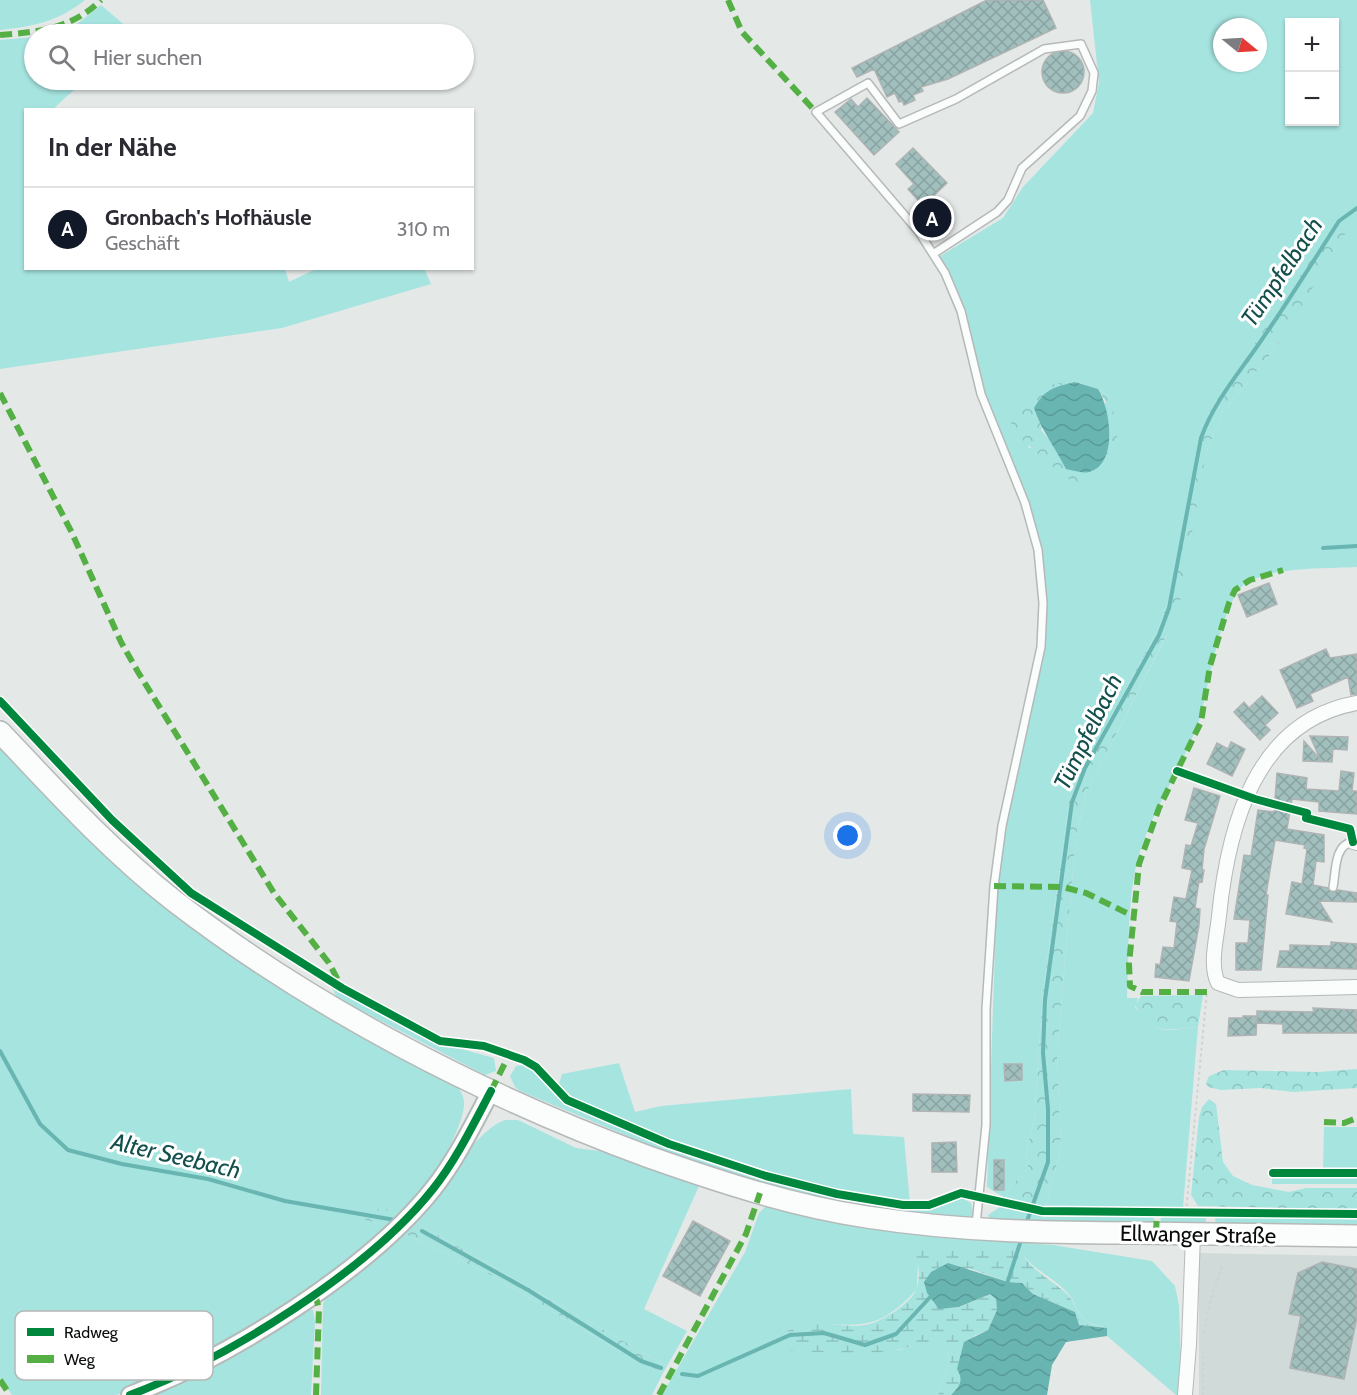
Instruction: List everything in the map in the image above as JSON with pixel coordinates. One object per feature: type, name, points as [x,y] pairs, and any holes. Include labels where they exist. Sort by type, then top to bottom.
[{"type":"main road","name":"Ellwanger Straße","points":[[0,732],[98,836],[172,899],[248,954],[309,993],[491,1091],[623,1147],[739,1187],[865,1217],[976,1230],[1015,1232],[1357,1236]]},
{"type":"street","points":[[1357,703],[1320,713],[1297,726],[1269,760],[1247,795],[1238,816],[1224,864],[1213,966],[1218,983],[1226,987],[1247,990],[1357,987]]},
{"type":"street","points":[[213,1356],[315,1294],[381,1243],[434,1188],[455,1156],[491,1091]]},
{"type":"street","points":[[1185,1395],[1190,1344],[1193,1235]]},
{"type":"street","points":[[130,1395],[162,1380]]},
{"type":"lane","points":[[933,254],[997,212],[1008,200],[1022,168],[1080,116],[1092,91],[1094,73],[1081,44],[1044,49],[956,99],[899,124],[868,83],[816,112],[919,232],[945,273],[961,310],[981,394],[1025,503],[1038,550],[1043,603],[1041,647],[1002,826],[994,886],[987,1009],[986,1125],[976,1230]]},
{"type":"lane","points":[[1333,887],[1341,849],[1348,843],[1355,843]]},
{"type":"path","points":[[1186,1212],[1207,992],[1218,983]]},
{"type":"path","points":[[1203,1340],[1209,1305],[1222,1266]]},
{"type":"path","points":[[1203,1346],[1203,1395]]},
{"type":"shaded area","points":[[1199,1253],[1357,1256],[1357,1395],[1199,1395]]},
{"type":"green space","points":[[0,0],[85,0],[45,22],[0,30]]},
{"type":"green space","points":[[1090,0],[1357,0],[1357,567],[1284,571],[1269,574],[1245,584],[1237,592],[1230,605],[1218,641],[1196,728],[1149,828],[1132,886],[1127,998],[1138,998],[1135,1007],[1156,1027],[1169,1030],[1198,1027],[1183,1208],[1045,1208],[1061,1149],[1057,1052],[1076,837],[1086,793],[1166,637],[1206,453],[1221,415],[1280,342],[1266,329],[1211,409],[1197,451],[1170,596],[1157,631],[1098,741],[1069,801],[1043,991],[1034,1122],[1026,1150],[1028,1168],[1012,1185],[1005,1198],[987,1187],[997,889],[1005,829],[1043,646],[1046,603],[1042,550],[1027,498],[984,394],[975,351],[940,256],[1003,218],[1023,187],[1093,113],[1099,83]],"holes":[[[1075,382],[1098,389],[1111,398],[1050,464],[1040,452],[1028,447]]]},
{"type":"green space","points":[[101,5],[123,24],[77,24]]},
{"type":"green space","points":[[24,38],[24,90],[74,90],[54,108],[24,108],[24,270],[285,270],[289,282],[314,270],[425,270],[431,284],[282,328],[0,369],[0,40]]},
{"type":"green space","points":[[1340,216],[1353,221],[1280,342],[1221,415],[1206,453],[1178,613],[1086,793],[1076,837],[1057,1052],[1061,1149],[1045,1208],[1005,1198],[1012,1185],[1028,1168],[1026,1150],[1034,1122],[1043,991],[1069,801],[1098,741],[1157,631],[1170,596],[1197,451],[1211,409]]},
{"type":"green space","points":[[1064,382],[1075,382],[1056,387],[1041,430],[1056,448],[1066,469],[1106,402],[1098,389],[1111,398],[1117,432],[1116,450],[1106,469],[1096,480],[1078,482],[1068,479],[1024,441],[1011,425],[1009,413],[1025,395],[1039,388]]},
{"type":"green space","points":[[0,741],[124,871],[452,1083],[460,1091],[464,1102],[463,1113],[452,1143],[433,1177],[414,1203],[406,1210],[396,1214],[360,1218],[390,1227],[308,1290],[227,1342],[213,1349],[213,1311],[15,1311],[15,1380],[150,1380],[116,1395],[12,1395],[0,1378]]},
{"type":"green space","points":[[329,982],[375,1011],[436,1042],[494,1058],[496,1071],[485,1075],[337,998]]},
{"type":"green space","points":[[1203,995],[1198,1027],[1161,1029],[1147,1022],[1135,1005],[1141,996]]},
{"type":"green space","points":[[619,1063],[635,1112],[661,1106],[851,1089],[853,1134],[904,1137],[910,1203],[839,1192],[705,1152],[601,1113],[566,1093],[559,1084],[562,1074]]},
{"type":"green space","points":[[516,1066],[531,1067],[572,1107],[673,1149],[749,1175],[845,1199],[910,1210],[934,1208],[962,1198],[971,1203],[973,1215],[967,1222],[848,1206],[760,1184],[704,1166],[520,1091],[515,1087],[510,1076]]},
{"type":"green space","points":[[1357,1069],[1357,1088],[1293,1092],[1261,1088],[1221,1090],[1208,1087],[1206,1083],[1209,1076],[1224,1070],[1318,1072]]},
{"type":"green space","points":[[1209,1099],[1216,1104],[1223,1162],[1233,1176],[1252,1185],[1289,1192],[1306,1188],[1357,1188],[1357,1210],[1198,1206],[1191,1195],[1199,1117],[1202,1107]]},
{"type":"green space","points":[[506,1120],[518,1120],[576,1148],[600,1151],[699,1186],[644,1309],[687,1331],[667,1366],[415,1222],[457,1164],[482,1135]]},
{"type":"green space","points":[[1324,1127],[1357,1127],[1357,1171],[1323,1170]]},
{"type":"green space","points":[[1272,1174],[1357,1175],[1357,1184],[1272,1184]]},
{"type":"green space","points":[[766,1206],[907,1234],[1053,1245],[1152,1261],[1175,1286],[1179,1306],[1182,1395],[1176,1395],[1107,1336],[1107,1328],[1085,1319],[1065,1290],[1023,1255],[918,1261],[917,1289],[899,1307],[883,1317],[868,1323],[806,1326],[786,1331],[790,1351],[899,1350],[927,1341],[939,1341],[948,1349],[950,1362],[938,1395],[662,1395],[745,1252],[759,1213]]},
{"type":"green space","points":[[1000,1207],[1046,1217],[1154,1217],[1153,1227],[992,1225],[988,1215]]},
{"type":"green space","points":[[366,1209],[405,1210],[390,1227],[359,1218]]},
{"type":"green space","points":[[1161,1216],[1206,1216],[1206,1228],[1160,1227]]},
{"type":"green space","points":[[1215,1216],[1357,1218],[1357,1229],[1216,1228]]},
{"type":"green space","points":[[415,1222],[667,1366],[663,1373],[611,1346],[489,1274],[405,1234]]},
{"type":"green space","points":[[405,1234],[489,1274],[611,1346],[663,1373],[652,1395],[321,1395],[323,1304],[328,1293]]},
{"type":"green space","points":[[913,1247],[1022,1251],[1034,1268],[1061,1288],[1085,1319],[1107,1328],[1079,1325],[1075,1312],[1033,1294],[1022,1283],[1008,1282],[968,1268],[947,1308],[960,1307],[990,1294],[996,1299],[997,1310],[988,1330],[974,1336],[961,1384],[951,1395],[938,1395],[950,1362],[948,1349],[935,1343],[929,1342],[896,1350],[870,1353],[789,1351],[786,1331],[808,1324],[865,1325],[879,1320],[902,1306],[914,1294],[919,1278]]},
{"type":"green space","points":[[305,1309],[313,1310],[315,1322],[311,1395],[154,1395],[182,1380],[213,1380],[213,1364]]},
{"type":"water","points":[[1075,382],[1098,389],[1106,408],[1108,447],[1105,458],[1098,467],[1089,472],[1066,469],[1034,408],[1051,390]]},
{"type":"water","points":[[948,1263],[1008,1282],[1022,1283],[1033,1294],[1075,1312],[1079,1325],[1107,1328],[1107,1336],[1066,1342],[1052,1365],[1047,1395],[951,1395],[960,1383],[957,1369],[964,1342],[988,1330],[997,1310],[996,1299],[990,1294],[959,1307],[939,1309],[927,1293],[924,1282],[931,1272]]},
{"type":"building","points":[[987,0],[1043,0],[1056,28],[948,79],[921,87],[923,91],[913,95],[915,100],[904,105],[902,101],[899,102],[895,93],[887,97],[874,69],[857,77],[852,68]]},
{"type":"building","points":[[1063,51],[1078,57],[1084,72],[1078,87],[1063,93],[1048,87],[1042,72],[1048,57]]},
{"type":"building","points":[[867,98],[899,132],[874,155],[835,112],[851,99],[858,107]]},
{"type":"building","points":[[913,148],[947,183],[923,206],[908,189],[914,184],[896,164]]},
{"type":"building","points":[[933,210],[939,219],[930,226],[924,217]]},
{"type":"building","points":[[1269,583],[1277,604],[1247,617],[1238,595]]},
{"type":"building","points":[[1326,649],[1330,658],[1357,654],[1357,694],[1351,695],[1348,677],[1310,694],[1313,701],[1297,708],[1280,670]]},
{"type":"building","points":[[1262,696],[1278,713],[1265,725],[1270,730],[1260,740],[1234,712],[1244,702],[1249,708]]},
{"type":"building","points":[[1310,736],[1348,737],[1347,750],[1333,749],[1332,762],[1303,761],[1304,741],[1320,759]]},
{"type":"building","points":[[1231,742],[1245,749],[1232,776],[1207,764],[1217,743],[1228,749]]},
{"type":"building","points":[[1341,771],[1354,773],[1352,791],[1357,791],[1357,814],[1319,811],[1319,802],[1292,799],[1287,829],[1324,835],[1324,862],[1316,861],[1313,885],[1328,888],[1332,892],[1338,890],[1357,893],[1357,902],[1319,901],[1332,922],[1286,914],[1292,882],[1302,884],[1307,849],[1304,848],[1305,845],[1275,840],[1266,895],[1268,895],[1261,970],[1236,970],[1236,943],[1248,943],[1250,920],[1234,919],[1244,855],[1251,856],[1258,810],[1274,812],[1277,773],[1307,778],[1306,789],[1339,791]]},
{"type":"building","points":[[1194,788],[1220,796],[1204,849],[1202,870],[1204,870],[1202,882],[1199,881],[1195,908],[1200,909],[1199,925],[1189,981],[1155,977],[1156,964],[1160,965],[1163,947],[1174,948],[1177,922],[1170,921],[1174,897],[1186,899],[1192,870],[1182,868],[1186,845],[1191,846],[1198,823],[1185,820]]},
{"type":"building","points":[[1331,942],[1357,944],[1357,969],[1277,967],[1280,951],[1290,951],[1290,945],[1331,946]]},
{"type":"building","points":[[1313,1008],[1357,1010],[1357,1033],[1283,1033],[1283,1024],[1257,1023],[1257,1011],[1314,1012]]},
{"type":"building","points":[[1243,1016],[1257,1016],[1256,1035],[1228,1036],[1229,1018],[1243,1018]]},
{"type":"building","points":[[1004,1064],[1022,1064],[1022,1080],[1005,1081]]},
{"type":"building","points":[[913,1094],[970,1095],[969,1112],[913,1111]]},
{"type":"building","points":[[956,1142],[957,1172],[932,1172],[932,1143]]},
{"type":"building","points":[[994,1160],[1004,1160],[1004,1190],[994,1190]]},
{"type":"building","points":[[693,1221],[730,1241],[700,1296],[663,1276]]},
{"type":"building","points":[[1322,1262],[1357,1269],[1357,1317],[1344,1379],[1290,1368],[1301,1316],[1289,1314],[1298,1273]]},
{"type":"waterway","name":"Tümpfelbach","points":[[1026,1224],[1048,1162],[1048,1109],[1043,1053],[1045,1000],[1072,802],[1085,768],[1159,635],[1169,608],[1201,438],[1206,426],[1225,392],[1339,221],[1357,208]]},
{"type":"waterway","points":[[1323,548],[1357,546]]},
{"type":"waterway","name":"Alter Seebach","points":[[0,1051],[40,1124],[68,1150],[122,1164],[208,1179],[285,1201],[395,1220]]},
{"type":"waterway","name":"Alter Seebach","points":[[422,1231],[528,1290],[641,1361],[661,1368]]},
{"type":"waterway","name":"Tümpfelbach","points":[[1006,1287],[1022,1237]]},
{"type":"waterway","name":"Alter Seebach","points":[[682,1374],[698,1376],[790,1335],[824,1333],[865,1345],[896,1334],[933,1294]]},
{"type":"marked path","points":[[63,24],[90,10],[101,0]]},
{"type":"marked path","points":[[728,0],[742,32],[816,112]]},
{"type":"marked path","points":[[0,35],[24,32]]},
{"type":"marked path","points":[[0,393],[72,533],[121,642],[138,672],[274,893],[329,963],[340,984]]},
{"type":"marked path","points":[[1207,992],[1142,992],[1130,986],[1129,964],[1139,864],[1159,808],[1201,722],[1210,666],[1235,590],[1250,580],[1283,570]]},
{"type":"marked path","points":[[994,886],[1063,887],[1086,893],[1133,916]]},
{"type":"marked path","points":[[491,1091],[509,1055]]},
{"type":"marked path","points":[[1324,1122],[1344,1123],[1357,1118]]},
{"type":"marked path","points":[[659,1395],[746,1234],[760,1193]]},
{"type":"marked path","points":[[1156,1233],[1157,1212]]},
{"type":"marked path","points":[[315,1294],[319,1309],[316,1395]]},
{"type":"marked path","points":[[0,1380],[10,1395]]},
{"type":"cycle path","points":[[0,701],[112,820],[191,893],[342,988],[440,1041],[484,1046],[524,1060],[536,1067],[567,1100],[669,1144],[766,1176],[837,1194],[903,1205],[929,1205],[961,1193],[1042,1211],[1357,1214]]},
{"type":"cycle path","points":[[1177,771],[1255,799],[1307,813],[1306,818],[1350,829],[1353,842]]},
{"type":"cycle path","points":[[213,1357],[294,1309],[372,1251],[405,1220],[441,1178],[464,1142],[491,1091]]},
{"type":"cycle path","points":[[1273,1173],[1357,1173]]},
{"type":"cycle path","points":[[130,1395],[166,1380]]},
{"type":"place","name":"Gronbach's Hofhäusle","points":[[932,218]]}]
